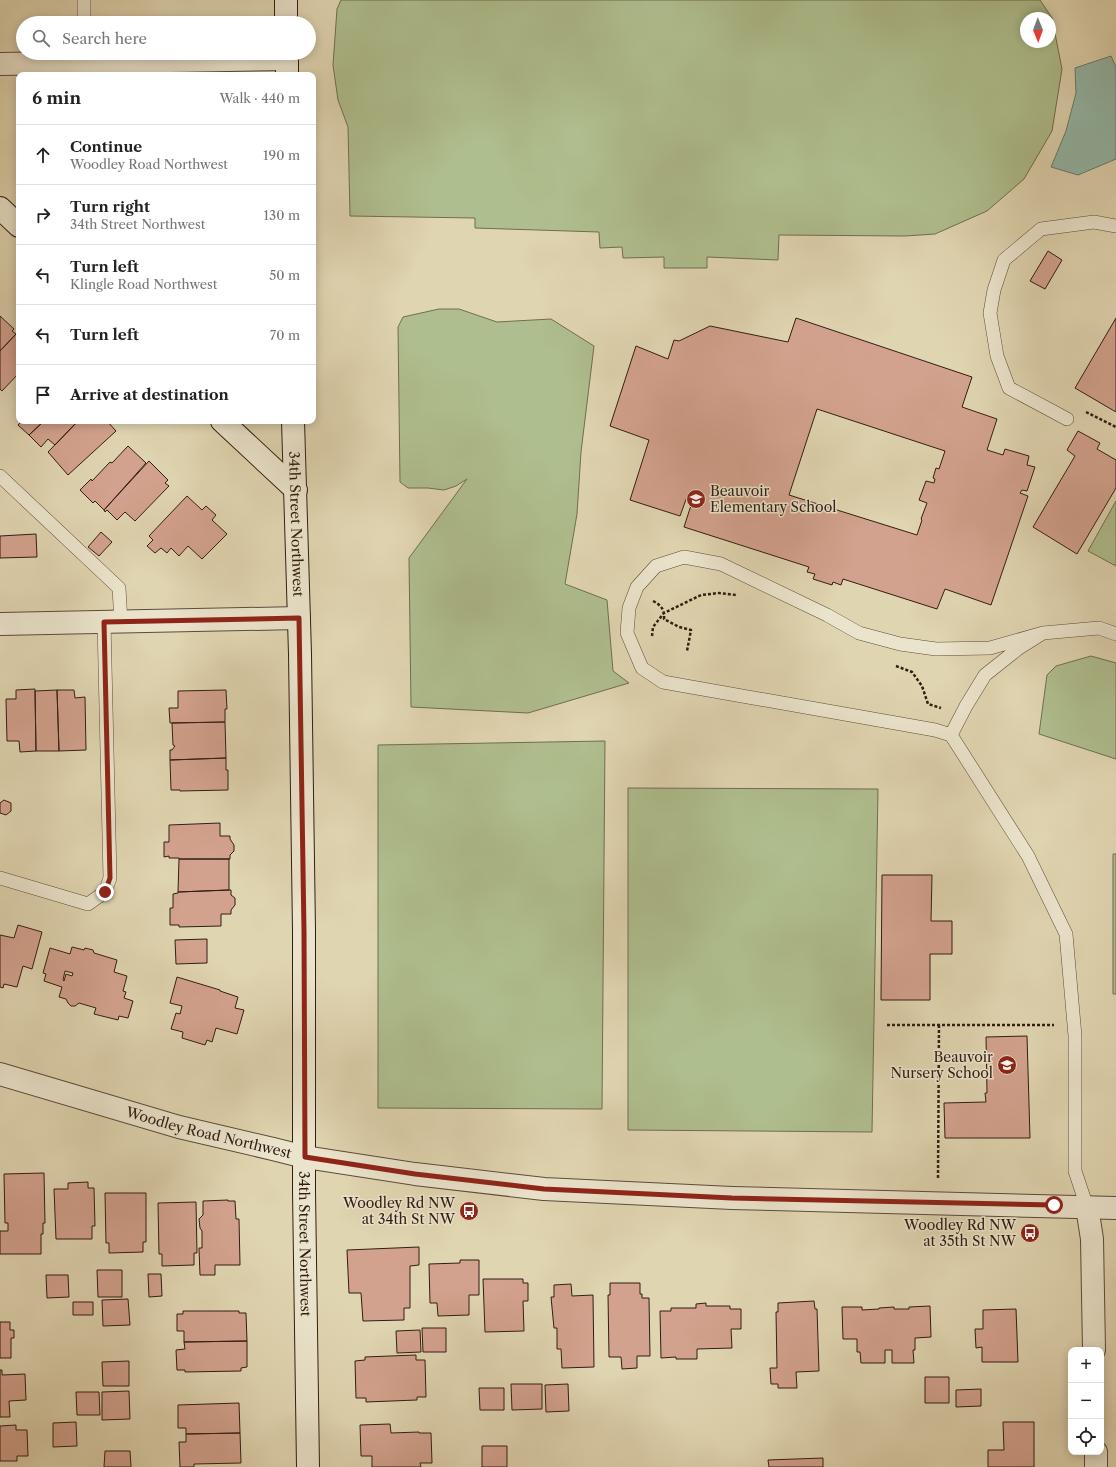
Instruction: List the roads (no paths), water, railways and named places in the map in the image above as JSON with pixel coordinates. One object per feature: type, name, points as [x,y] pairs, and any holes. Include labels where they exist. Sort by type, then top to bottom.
[{"type":"street","points":[[286,0],[286,16]]},
{"type":"street","points":[[0,64],[57,60]]},
{"type":"street","points":[[186,60],[287,62]]},
{"type":"street","points":[[0,208],[16,223]]},
{"type":"street","points":[[225,424],[296,490]]},
{"type":"street","name":"34th Street Northwest","points":[[293,424],[299,618],[304,931],[308,1467]]},
{"type":"street","points":[[0,624],[299,618]]},
{"type":"street","name":"Woodley Road Northwest","points":[[0,1074],[179,1127],[305,1157],[415,1174],[544,1189],[732,1198],[1116,1208]]},
{"type":"street","points":[[1087,1207],[1092,1239],[1094,1347]]},
{"type":"street","points":[[1096,1455],[1096,1467]]},
{"type":"lane","points":[[84,0],[84,16]]},
{"type":"lane","points":[[1067,419],[1009,388],[997,356],[990,313],[994,290],[1004,260],[1041,229],[1094,222],[1116,226]]},
{"type":"lane","points":[[0,476],[118,588],[112,622],[110,878],[105,892],[88,904],[0,878]]},
{"type":"lane","points":[[1087,1207],[1075,1171],[1074,1025],[1066,934],[1028,856],[951,735],[935,730],[663,682],[642,668],[627,633],[629,608],[637,586],[656,566],[684,557],[721,564],[827,615],[859,633],[900,644],[936,649],[990,648],[1043,633],[1098,628],[1116,634]]},
{"type":"lane","points":[[951,735],[966,706],[985,675],[1019,648],[1043,633]]},
{"type":"place","name":"Beauvoir Elementary School","points":[[696,499]]},
{"type":"place","name":"Beauvoir Nursery School","points":[[1007,1065]]},
{"type":"place","name":"Woodley Rd NW at 34th St NW","points":[[469,1211]]},
{"type":"place","name":"Woodley Rd NW at 35th St NW","points":[[1030,1233]]}]
